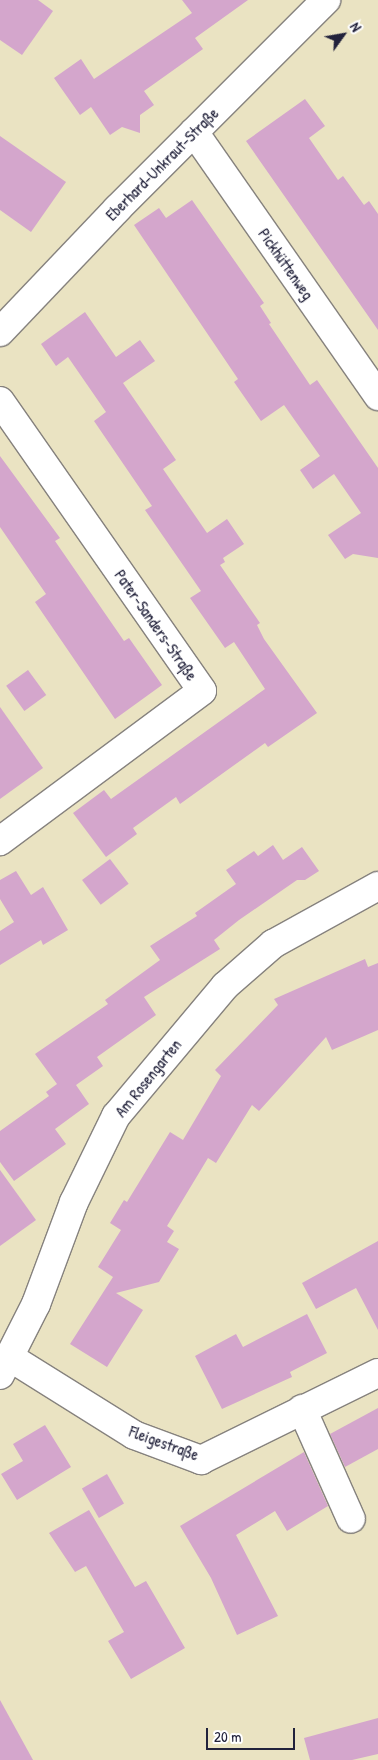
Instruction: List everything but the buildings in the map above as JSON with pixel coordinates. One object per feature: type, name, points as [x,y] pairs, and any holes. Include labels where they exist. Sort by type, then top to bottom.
[{"type":"street","name":"Eberhard-Unkraut-Straße","points":[[0,332],[194,132],[326,0]]},
{"type":"street","name":"Pickhüttenweg","points":[[194,132],[378,396]]},
{"type":"street","name":"Pater-Sanders-Straße","points":[[0,401],[202,691],[0,841]]},
{"type":"street","name":"Am Rosengarten","points":[[6,1366],[36,1304],[74,1202],[116,1116],[225,986],[259,956],[273,944],[378,886]]},
{"type":"street","name":"Fleigestraße","points":[[6,1366],[134,1435],[201,1460],[378,1373]]},
{"type":"street","points":[[302,1409],[351,1519]]}]
